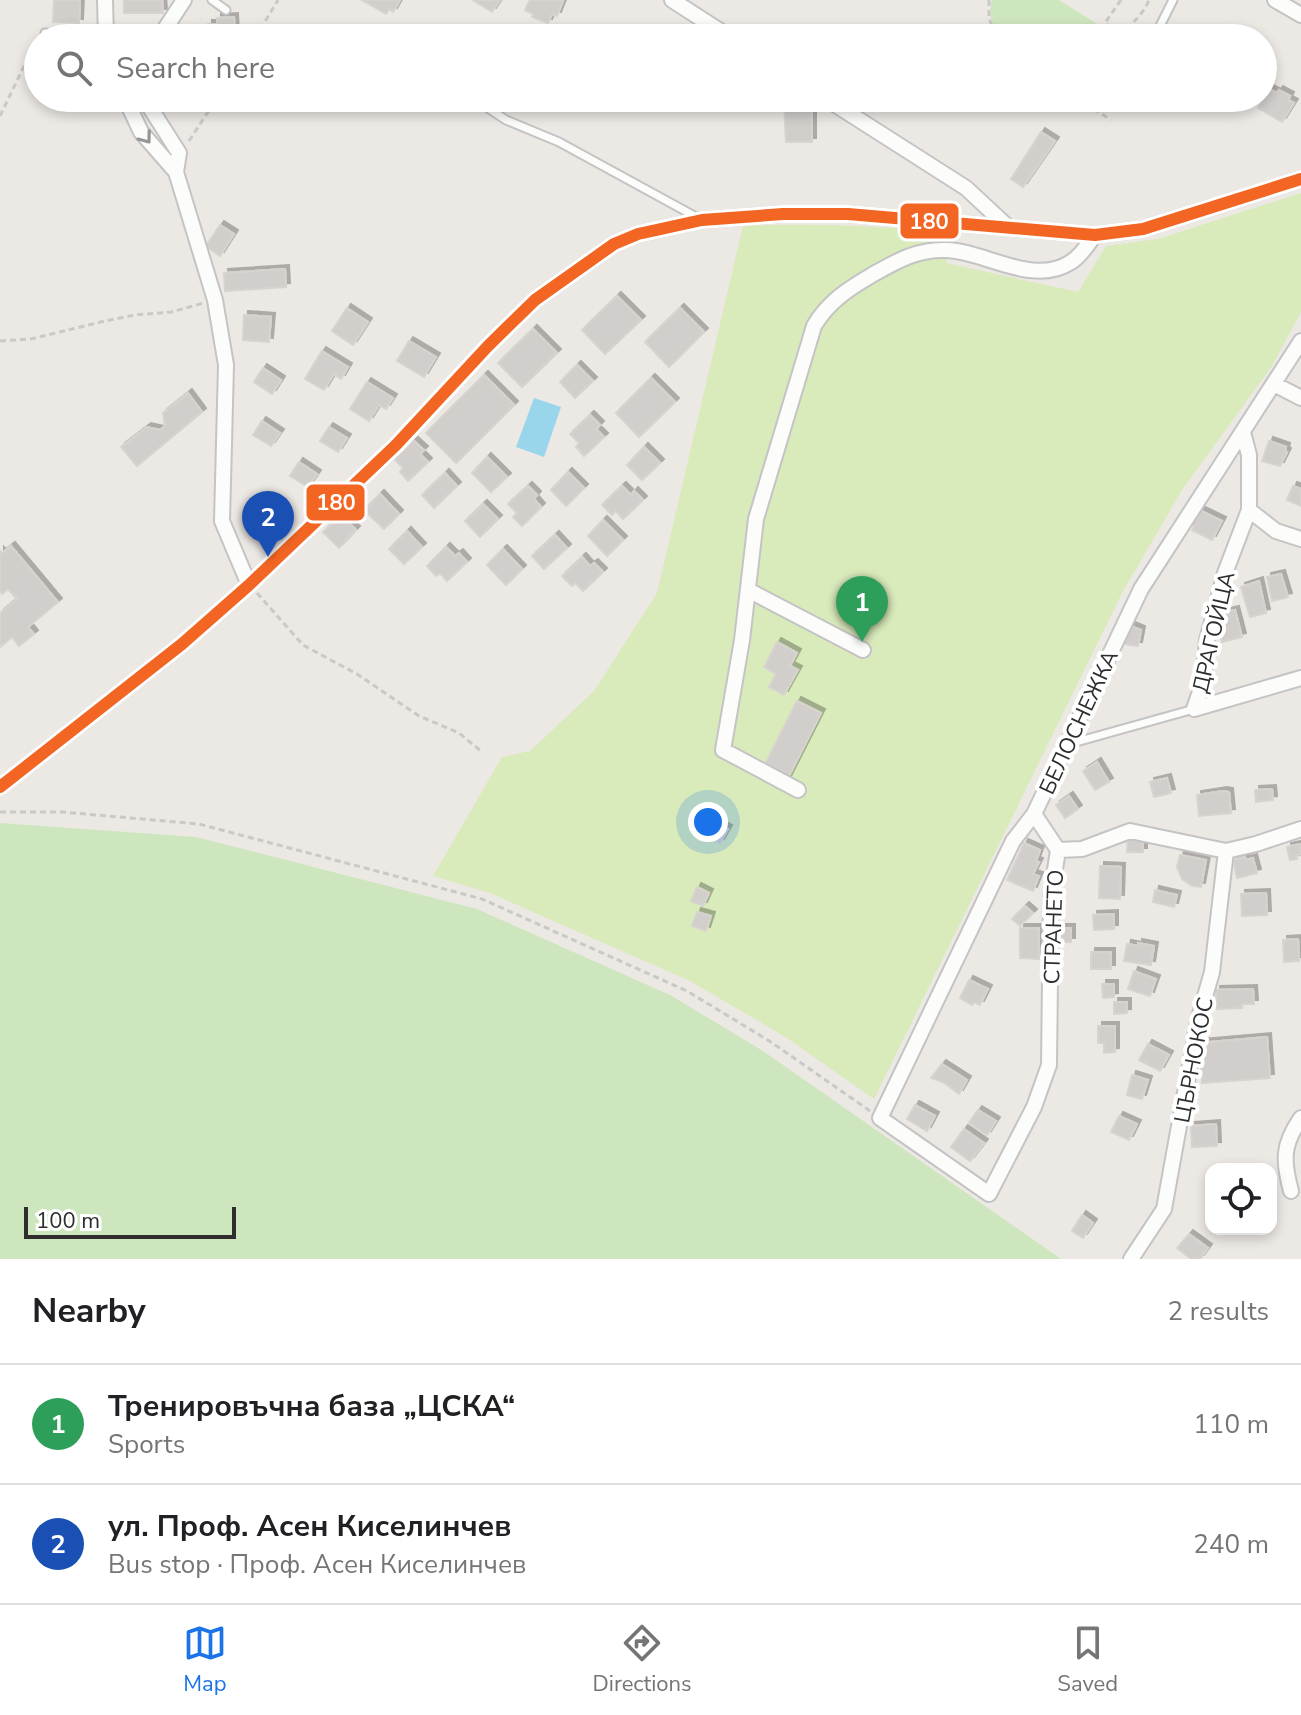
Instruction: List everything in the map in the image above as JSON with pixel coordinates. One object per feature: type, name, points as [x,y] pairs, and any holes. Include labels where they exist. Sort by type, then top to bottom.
[{"type":"street","points":[[105,0],[106,24]]},
{"type":"street","points":[[168,24],[184,0]]},
{"type":"street","points":[[672,0],[709,24]]},
{"type":"street","points":[[1275,0],[1301,15]]},
{"type":"street","points":[[132,112],[141,132],[176,172],[215,300],[226,365],[222,521],[249,585]]},
{"type":"street","points":[[153,112],[179,153],[176,172]]},
{"type":"street","points":[[847,112],[966,188],[1009,228]]},
{"type":"street","points":[[0,787],[171,653],[249,585],[396,445],[535,300],[614,244],[638,234],[702,220],[783,214],[848,214],[1095,235],[1143,229],[1301,179]]},
{"type":"street","points":[[798,790],[723,750],[759,509],[805,349],[824,310],[841,293],[916,252],[950,250],[1023,268],[1050,269],[1069,263],[1095,235]]},
{"type":"street","name":"БЕЛОСНЕЖКА","points":[[880,1118],[1013,841],[1034,814],[1069,744],[1141,589],[1301,341]]},
{"type":"street","points":[[1274,384],[1301,398]]},
{"type":"street","points":[[1243,432],[1249,455],[1249,510],[1276,531],[1301,539]]},
{"type":"street","name":"ДРАГОЙЦА","points":[[1194,709],[1204,680],[1207,640],[1225,573],[1249,510]]},
{"type":"street","points":[[748,590],[863,650]]},
{"type":"street","points":[[1194,709],[1301,678]]},
{"type":"street","points":[[1034,814],[1058,850]]},
{"type":"street","name":"СТРАНЕТО","points":[[880,1118],[989,1194],[1034,1107],[1049,1065],[1051,896],[1058,850],[1082,849],[1130,831],[1226,851],[1301,829]]},
{"type":"street","name":"ЦЪРНОКОС","points":[[1131,1259],[1164,1209],[1198,1021],[1212,972],[1226,851]]},
{"type":"street","points":[[1291,1191],[1284,1163],[1290,1138],[1301,1118]]},
{"type":"lane","points":[[212,0],[226,10]]},
{"type":"lane","points":[[1161,24],[1173,0]]},
{"type":"lane","points":[[494,112],[642,185],[702,220]]},
{"type":"lane","points":[[1069,744],[1194,709]]},
{"type":"path","points":[[263,24],[278,0]]},
{"type":"path","points":[[989,0],[991,24]]},
{"type":"path","points":[[1106,24],[1121,0]]},
{"type":"path","points":[[1134,24],[1149,0]]},
{"type":"path","points":[[0,116],[24,66]]},
{"type":"path","points":[[179,153],[207,112]]},
{"type":"path","points":[[1101,113],[1111,120]]},
{"type":"path","points":[[0,341],[31,339],[135,315],[171,312],[215,300]]},
{"type":"path","points":[[249,585],[303,645],[357,674],[419,716],[459,733],[481,751]]},
{"type":"path","points":[[0,812],[62,812],[199,824],[482,899],[687,991],[771,1042],[880,1118]]},
{"type":"green space","points":[[992,0],[1059,0],[1097,24],[994,24],[990,11]]},
{"type":"green space","points":[[1301,193],[1301,312],[1272,366],[1182,490],[1122,593],[874,1099],[784,1036],[690,981],[490,893],[433,876],[502,757],[530,751],[594,691],[657,593],[743,226],[848,226],[954,233],[946,263],[1078,292],[1106,246],[1158,239]]},
{"type":"green space","points":[[0,823],[196,837],[477,909],[670,995],[763,1051],[1061,1259],[0,1259]]},
{"type":"water","points":[[534,398],[561,407],[544,457],[516,447]]},
{"type":"building","points":[[54,0],[80,0],[79,23],[53,22]]},
{"type":"building","points":[[124,0],[162,0],[163,13],[124,13]]},
{"type":"building","points":[[362,0],[400,0],[393,12],[389,9],[386,14]]},
{"type":"building","points":[[473,0],[500,0],[492,12]]},
{"type":"building","points":[[530,0],[563,1],[557,16],[552,14],[548,23],[532,17],[533,14],[525,10]]},
{"type":"building","points":[[234,17],[234,24],[217,24],[217,18]]},
{"type":"building","points":[[1279,90],[1290,96],[1288,100],[1294,103],[1282,122],[1265,112],[1277,112]]},
{"type":"building","points":[[784,112],[812,112],[812,142],[786,142]]},
{"type":"building","points":[[1041,132],[1055,141],[1023,187],[1011,179]]},
{"type":"building","points":[[220,225],[234,234],[220,256],[206,246]]},
{"type":"building","points":[[285,269],[286,287],[225,291],[224,273]]},
{"type":"building","points":[[617,296],[641,320],[605,354],[582,330]]},
{"type":"building","points":[[347,308],[368,322],[353,345],[332,331]]},
{"type":"building","points":[[680,308],[704,332],[669,367],[645,342]]},
{"type":"building","points":[[244,315],[271,317],[269,342],[243,340]]},
{"type":"building","points":[[533,329],[557,353],[522,387],[498,363]]},
{"type":"building","points":[[409,341],[436,357],[424,377],[397,361]]},
{"type":"building","points":[[322,351],[348,367],[341,379],[334,374],[324,390],[305,379]]},
{"type":"building","points":[[577,365],[593,381],[575,398],[560,382]]},
{"type":"building","points":[[263,368],[281,380],[272,394],[254,382]]},
{"type":"building","points":[[484,375],[514,405],[456,463],[426,433]]},
{"type":"building","points":[[651,378],[675,402],[639,437],[616,413]]},
{"type":"building","points":[[367,382],[393,398],[386,409],[379,405],[369,421],[350,409]]},
{"type":"building","points":[[188,393],[202,412],[137,466],[121,447],[147,427],[160,430],[165,426],[163,413]]},
{"type":"building","points":[[590,415],[600,425],[596,429],[604,437],[584,456],[576,447],[579,443],[570,434]]},
{"type":"building","points":[[262,421],[280,433],[271,446],[253,435]]},
{"type":"building","points":[[329,427],[347,438],[338,452],[320,441]]},
{"type":"building","points":[[414,441],[424,450],[420,454],[428,462],[408,481],[400,472],[403,468],[394,459]]},
{"type":"building","points":[[1269,441],[1286,447],[1287,452],[1280,466],[1262,461]]},
{"type":"building","points":[[644,447],[660,463],[642,480],[627,465]]},
{"type":"building","points":[[487,457],[507,477],[491,492],[472,473]]},
{"type":"building","points":[[299,462],[317,474],[308,487],[290,476]]},
{"type":"building","points":[[568,472],[584,488],[566,506],[551,490]]},
{"type":"building","points":[[445,473],[457,486],[434,508],[422,495]]},
{"type":"building","points":[[528,486],[537,495],[534,499],[541,507],[522,526],[513,517],[517,513],[508,504]]},
{"type":"building","points":[[622,486],[631,495],[634,491],[643,500],[623,519],[616,511],[612,515],[602,505]]},
{"type":"building","points":[[1293,486],[1301,489],[1301,506],[1287,500]]},
{"type":"building","points":[[380,494],[399,514],[384,529],[364,510]]},
{"type":"building","points":[[262,502],[280,513],[271,527],[253,516]]},
{"type":"building","points":[[483,504],[498,519],[480,537],[465,521]]},
{"type":"building","points":[[1197,509],[1222,521],[1212,540],[1192,530],[1194,527],[1189,524]]},
{"type":"building","points":[[341,515],[356,530],[339,548],[323,532]]},
{"type":"building","points":[[603,520],[623,540],[607,556],[588,536]]},
{"type":"building","points":[[407,531],[422,547],[404,564],[389,549]]},
{"type":"building","points":[[555,535],[567,548],[544,569],[532,556]]},
{"type":"building","points":[[11,546],[58,602],[28,627],[34,634],[19,646],[12,637],[0,647],[0,613],[17,599],[8,589],[2,594],[0,591],[0,551],[2,553]]},
{"type":"building","points":[[446,547],[455,556],[459,553],[467,562],[447,581],[440,573],[436,576],[427,566]]},
{"type":"building","points":[[503,549],[522,569],[506,585],[487,565]]},
{"type":"building","points":[[582,557],[590,566],[594,563],[603,572],[583,591],[562,576]]},
{"type":"building","points":[[1281,574],[1288,597],[1272,601],[1267,577]]},
{"type":"building","points":[[1259,581],[1266,613],[1250,617],[1241,587]]},
{"type":"building","points":[[1235,610],[1242,637],[1222,642],[1214,615]]},
{"type":"building","points":[[1131,626],[1141,630],[1138,646],[1124,644]]},
{"type":"building","points":[[777,642],[797,653],[790,666],[798,670],[784,695],[769,687],[776,674],[764,667]]},
{"type":"building","points":[[797,701],[821,713],[787,780],[763,768]]},
{"type":"building","points":[[1097,762],[1109,782],[1095,790],[1083,771]]},
{"type":"building","points":[[1167,778],[1171,793],[1154,797],[1150,782]]},
{"type":"building","points":[[1272,789],[1273,800],[1256,802],[1255,790]]},
{"type":"building","points":[[1229,792],[1231,813],[1199,816],[1197,795]]},
{"type":"building","points":[[1069,796],[1078,809],[1065,818],[1056,805]]},
{"type":"building","points":[[718,823],[728,829],[720,843],[710,837]]},
{"type":"building","points":[[1128,838],[1143,838],[1143,852],[1127,852]]},
{"type":"building","points":[[1024,843],[1040,850],[1033,874],[1039,876],[1033,891],[1007,880]]},
{"type":"building","points":[[1301,844],[1301,854],[1296,855],[1297,859],[1290,860],[1287,847]]},
{"type":"building","points":[[1180,855],[1206,860],[1201,887],[1192,886],[1182,879],[1177,867]]},
{"type":"building","points":[[1245,857],[1246,860],[1253,858],[1257,873],[1237,878],[1233,860]]},
{"type":"building","points":[[1100,866],[1121,867],[1120,899],[1099,898]]},
{"type":"building","points":[[697,887],[709,893],[703,906],[691,901]]},
{"type":"building","points":[[1155,890],[1177,895],[1174,907],[1153,902]]},
{"type":"building","points":[[1266,893],[1267,915],[1242,916],[1241,894]]},
{"type":"building","points":[[1025,906],[1033,913],[1020,926],[1012,919]]},
{"type":"building","points":[[697,912],[711,916],[706,931],[692,926]]},
{"type":"building","points":[[1114,914],[1114,929],[1094,930],[1093,915]]},
{"type":"building","points":[[1020,928],[1039,928],[1039,959],[1020,958]]},
{"type":"building","points":[[1055,928],[1071,928],[1071,942],[1055,942]]},
{"type":"building","points":[[1298,939],[1299,961],[1284,962],[1283,940]]},
{"type":"building","points":[[1138,943],[1154,946],[1151,965],[1124,961],[1127,944],[1138,946]]},
{"type":"building","points":[[1091,952],[1111,952],[1111,969],[1091,969]]},
{"type":"building","points":[[1134,971],[1156,979],[1150,996],[1128,989]]},
{"type":"building","points":[[969,980],[988,989],[980,1005],[974,1002],[972,1005],[960,998]]},
{"type":"building","points":[[1102,984],[1114,984],[1114,997],[1103,998]]},
{"type":"building","points":[[1253,989],[1254,1004],[1217,1009],[1216,990]]},
{"type":"building","points":[[1114,1002],[1127,1002],[1127,1013],[1114,1014]]},
{"type":"building","points":[[1098,1026],[1115,1026],[1115,1052],[1104,1053],[1104,1043],[1098,1043]]},
{"type":"building","points":[[1267,1037],[1270,1078],[1202,1083],[1199,1043]]},
{"type":"building","points":[[1148,1044],[1169,1055],[1160,1071],[1139,1060]]},
{"type":"building","points":[[942,1064],[967,1080],[959,1094],[943,1082],[931,1078]]},
{"type":"building","points":[[1132,1075],[1148,1080],[1142,1099],[1127,1095]]},
{"type":"building","points":[[915,1105],[935,1116],[927,1131],[907,1119]]},
{"type":"building","points":[[978,1110],[996,1121],[987,1135],[969,1123]]},
{"type":"building","points":[[1119,1116],[1137,1124],[1129,1140],[1111,1132]]},
{"type":"building","points":[[1216,1124],[1217,1146],[1192,1147],[1191,1126]]},
{"type":"building","points":[[964,1129],[984,1143],[970,1161],[951,1147]]},
{"type":"building","points":[[1082,1215],[1093,1223],[1083,1238],[1072,1231]]},
{"type":"building","points":[[1189,1234],[1208,1248],[1200,1259],[1191,1259],[1177,1248]]},
{"type":"transit line","name":"180","points":[[0,787],[182,644],[249,585],[396,445],[535,300],[614,244],[638,234],[702,220],[783,214],[848,214],[1095,235],[1143,229],[1301,179]]},
{"type":"place","name":"ул. Проф. Асен Киселинчев","points":[[268,557]]},
{"type":"place","name":"Тренировъчна база „ЦСКА“","points":[[862,642]]}]
